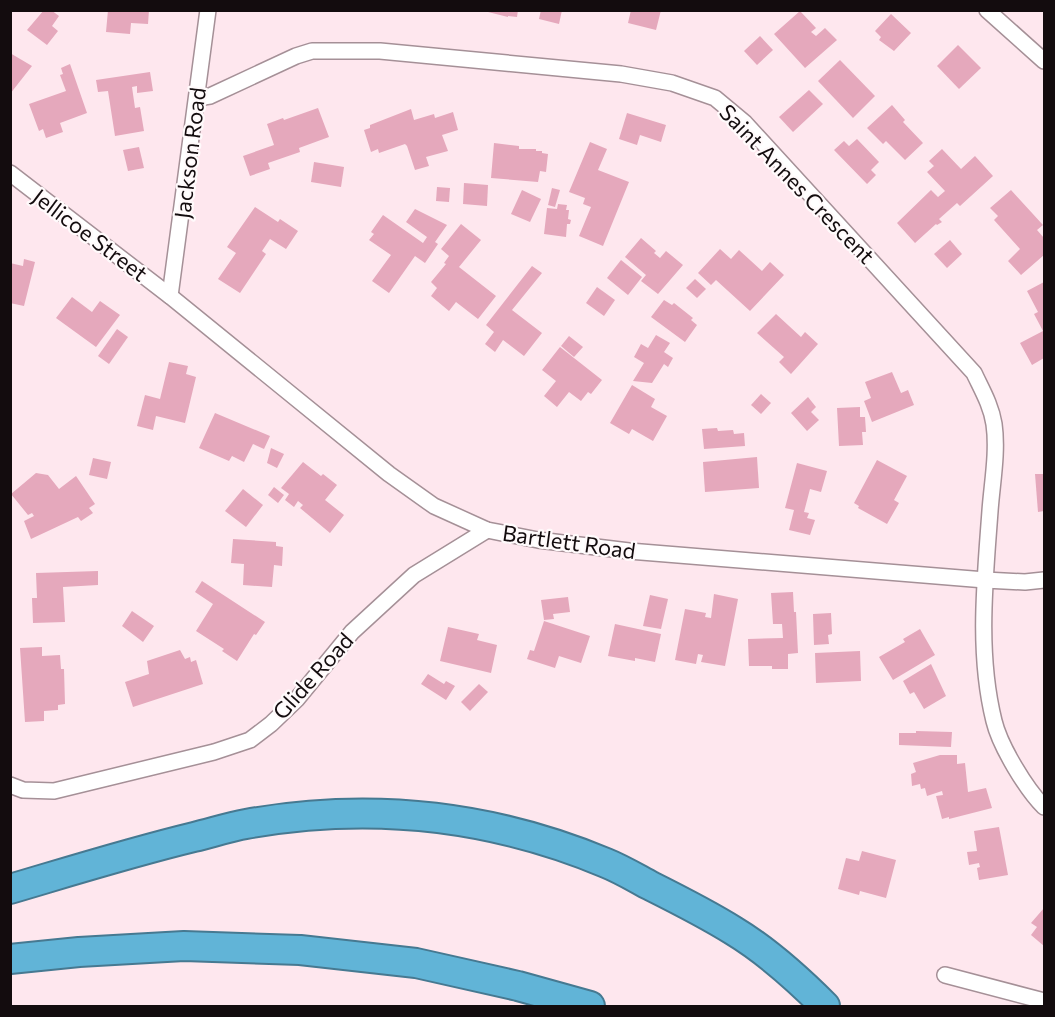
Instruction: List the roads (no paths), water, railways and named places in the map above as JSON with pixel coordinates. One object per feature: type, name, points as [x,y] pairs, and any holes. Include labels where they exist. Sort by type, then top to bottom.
[{"type":"highway","points":[[10,889],[162,845],[246,824],[321,815],[372,813],[440,818],[488,826],[547,841],[608,864],[736,932],[778,964],[825,1006]]},
{"type":"highway","points":[[10,959],[79,952],[184,946],[300,950],[416,963],[518,986],[590,1006]]},
{"type":"street","name":"Jackson Road","points":[[170,296],[208,10]]},
{"type":"street","points":[[987,10],[1044,61]]},
{"type":"street","name":"Saint Annes Crescent","points":[[197,98],[210,96],[296,56],[312,51],[380,51],[621,74],[672,82],[715,98],[745,123],[974,373],[990,405],[994,426],[994,455],[985,580],[986,671],[994,723],[1015,767],[1044,807]]},
{"type":"street","name":"Jellicoe Street","points":[[10,173],[170,296]]},
{"type":"street","name":"Bartlett Road","points":[[170,296],[389,474],[434,506],[487,530],[538,540],[628,551],[985,580],[1025,582],[1044,580]]},
{"type":"street","name":"Glide Road","points":[[10,785],[23,790],[54,791],[214,752],[250,740],[297,699],[352,632],[414,575],[487,530]]},
{"type":"street","points":[[945,975],[1044,1001]]}]
